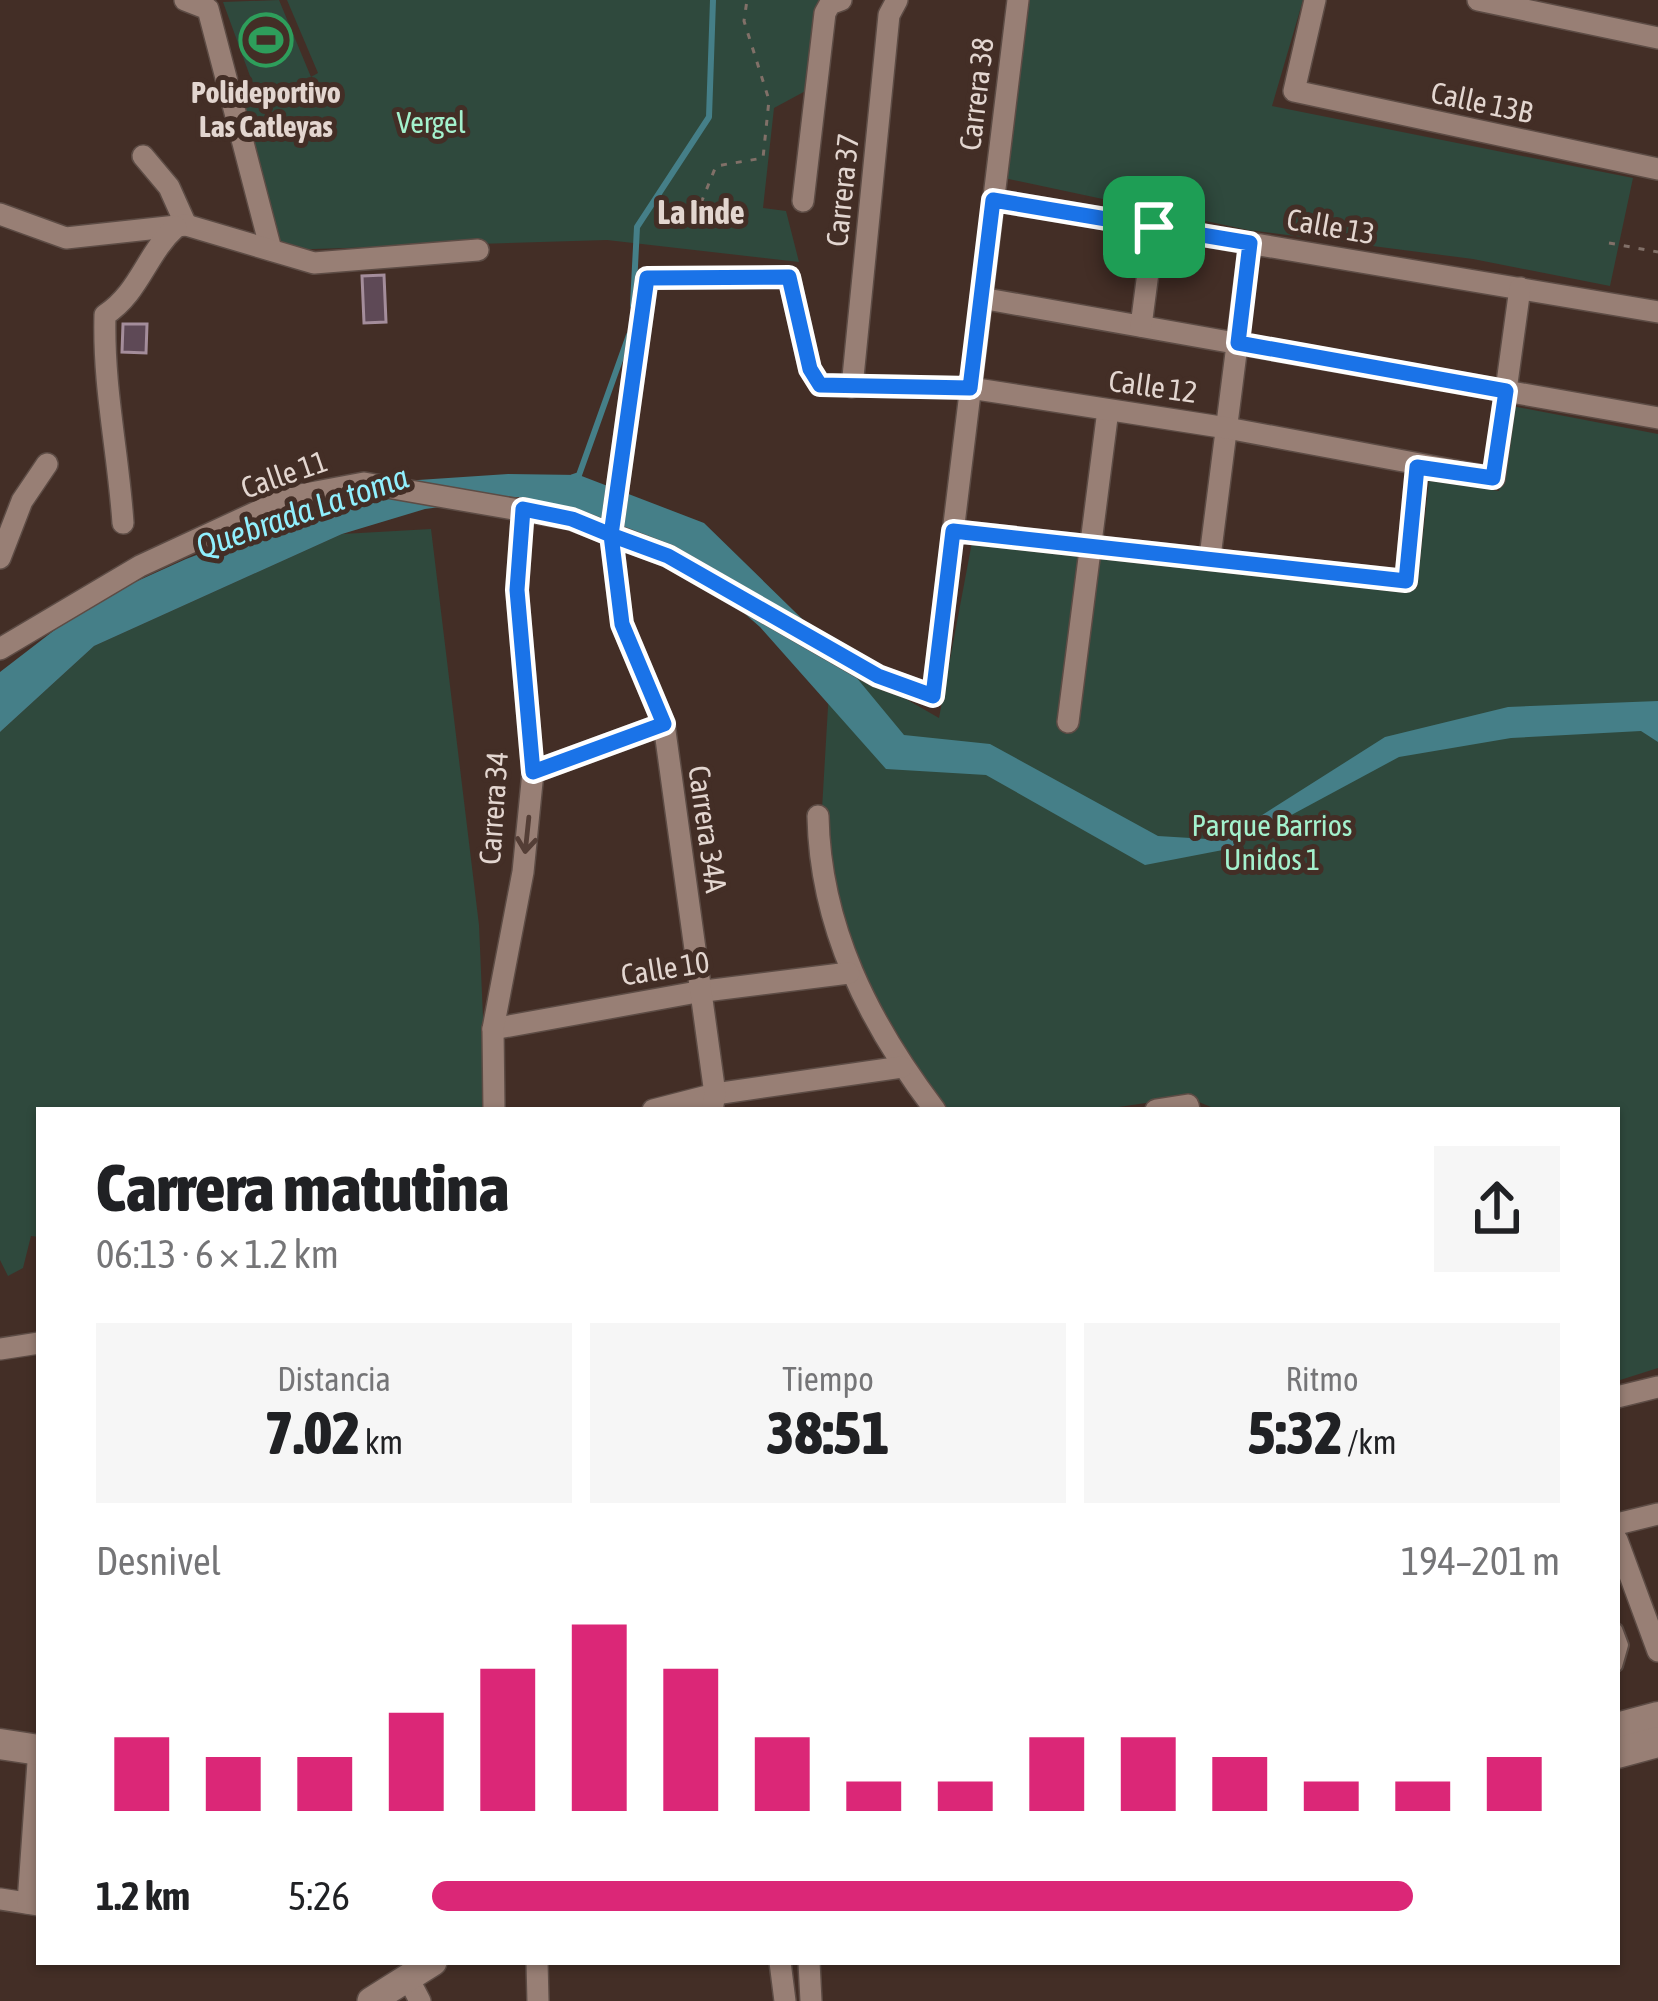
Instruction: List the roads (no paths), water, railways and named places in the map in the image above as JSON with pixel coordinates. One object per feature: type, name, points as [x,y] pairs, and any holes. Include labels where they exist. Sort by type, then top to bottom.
[{"type":"main road","points":[[1620,1727],[1658,1717]]},
{"type":"main road","points":[[1620,1753],[1658,1742]]},
{"type":"main road","points":[[0,1744],[36,1756]]},
{"type":"main road","points":[[0,1764],[36,1757]]},
{"type":"street","points":[[185,0],[208,9],[271,250]]},
{"type":"street","points":[[803,201],[825,13],[830,4],[841,0]]},
{"type":"street","name":"Carrera 37","points":[[852,387],[890,15],[897,0]]},
{"type":"street","name":"Carrera 38","points":[[933,696],[1018,0]]},
{"type":"street","name":"Calle 13B","points":[[1315,0],[1294,92],[1658,169]]},
{"type":"street","points":[[1478,0],[1658,38]]},
{"type":"street","points":[[142,156],[169,188],[181,226]]},
{"type":"street","name":"Calle 13","points":[[993,200],[1658,311]]},
{"type":"street","points":[[0,214],[66,238],[181,226],[314,263],[478,250]]},
{"type":"street","points":[[123,523],[119,466],[103,385],[105,315],[129,299],[160,241],[181,226]]},
{"type":"street","points":[[1141,326],[1154,227]]},
{"type":"street","points":[[1210,557],[1250,243]]},
{"type":"street","name":"Calle 12","points":[[647,278],[789,277],[810,369],[820,385],[970,388],[1227,428],[1493,478],[1506,391]]},
{"type":"street","name":"Carrera 34A","points":[[647,278],[611,532],[622,624],[664,724],[713,1102]]},
{"type":"street","points":[[1506,391],[1520,289]]},
{"type":"street","points":[[981,298],[1658,418]]},
{"type":"street","points":[[1068,722],[1108,410]]},
{"type":"street","points":[[0,558],[22,501],[46,464]]},
{"type":"street","points":[[953,531],[1406,581],[1417,467]]},
{"type":"street","name":"Calle 11","points":[[0,649],[140,566],[289,497],[364,483],[469,504],[523,509],[611,532],[668,556],[840,650],[878,676],[933,696]]},
{"type":"street","name":"Carrera 34","points":[[494,1107],[493,1029],[523,872],[533,772],[517,590],[523,509]]},
{"type":"street","points":[[533,772],[664,724]]},
{"type":"street","points":[[818,816],[819,865],[848,974],[902,1067],[932,1107]]},
{"type":"street","name":"Calle 10","points":[[493,1029],[697,992],[848,974]]},
{"type":"street","points":[[676,1107],[902,1067]]},
{"type":"street","points":[[0,1349],[36,1343]]},
{"type":"street","points":[[1620,1396],[1658,1388]]},
{"type":"street","points":[[1620,1523],[1658,1514]]},
{"type":"street","points":[[1620,1547],[1652,1617],[1658,1651]]},
{"type":"street","points":[[0,1899],[34,1904],[36,1830]]},
{"type":"street","points":[[537,1965],[538,2001]]},
{"type":"street","points":[[780,1965],[785,2001]]},
{"type":"street","points":[[809,1965],[811,2001]]},
{"type":"street","points":[[371,2001],[414,1989]]},
{"type":"water","points":[[579,475],[704,523],[832,648],[904,735],[990,744],[1158,836],[1223,840],[1385,737],[1508,707],[1658,701],[1658,742],[1641,731],[1511,738],[1399,757],[1228,849],[1145,865],[986,775],[886,769],[760,627],[664,543],[518,497],[425,509],[342,534],[94,646],[0,732],[0,672],[91,602],[186,559],[388,482]]},
{"type":"waterway","points":[[633,305],[637,227],[709,117],[713,0]]},
{"type":"waterway","points":[[573,477],[579,475],[629,335]]},
{"type":"place","name":"Polideportivo Las Catleyas","points":[[266,40]]},
{"type":"district","name":"La Inde","points":[[701,212]]},
{"type":"park label","name":"Vergel","points":[[431,122]]},
{"type":"park label","name":"Parque Barrios Unidos 1","points":[[1272,842]]},
{"type":"water label","name":"Quebrada La toma","points":[[302,511]]}]
